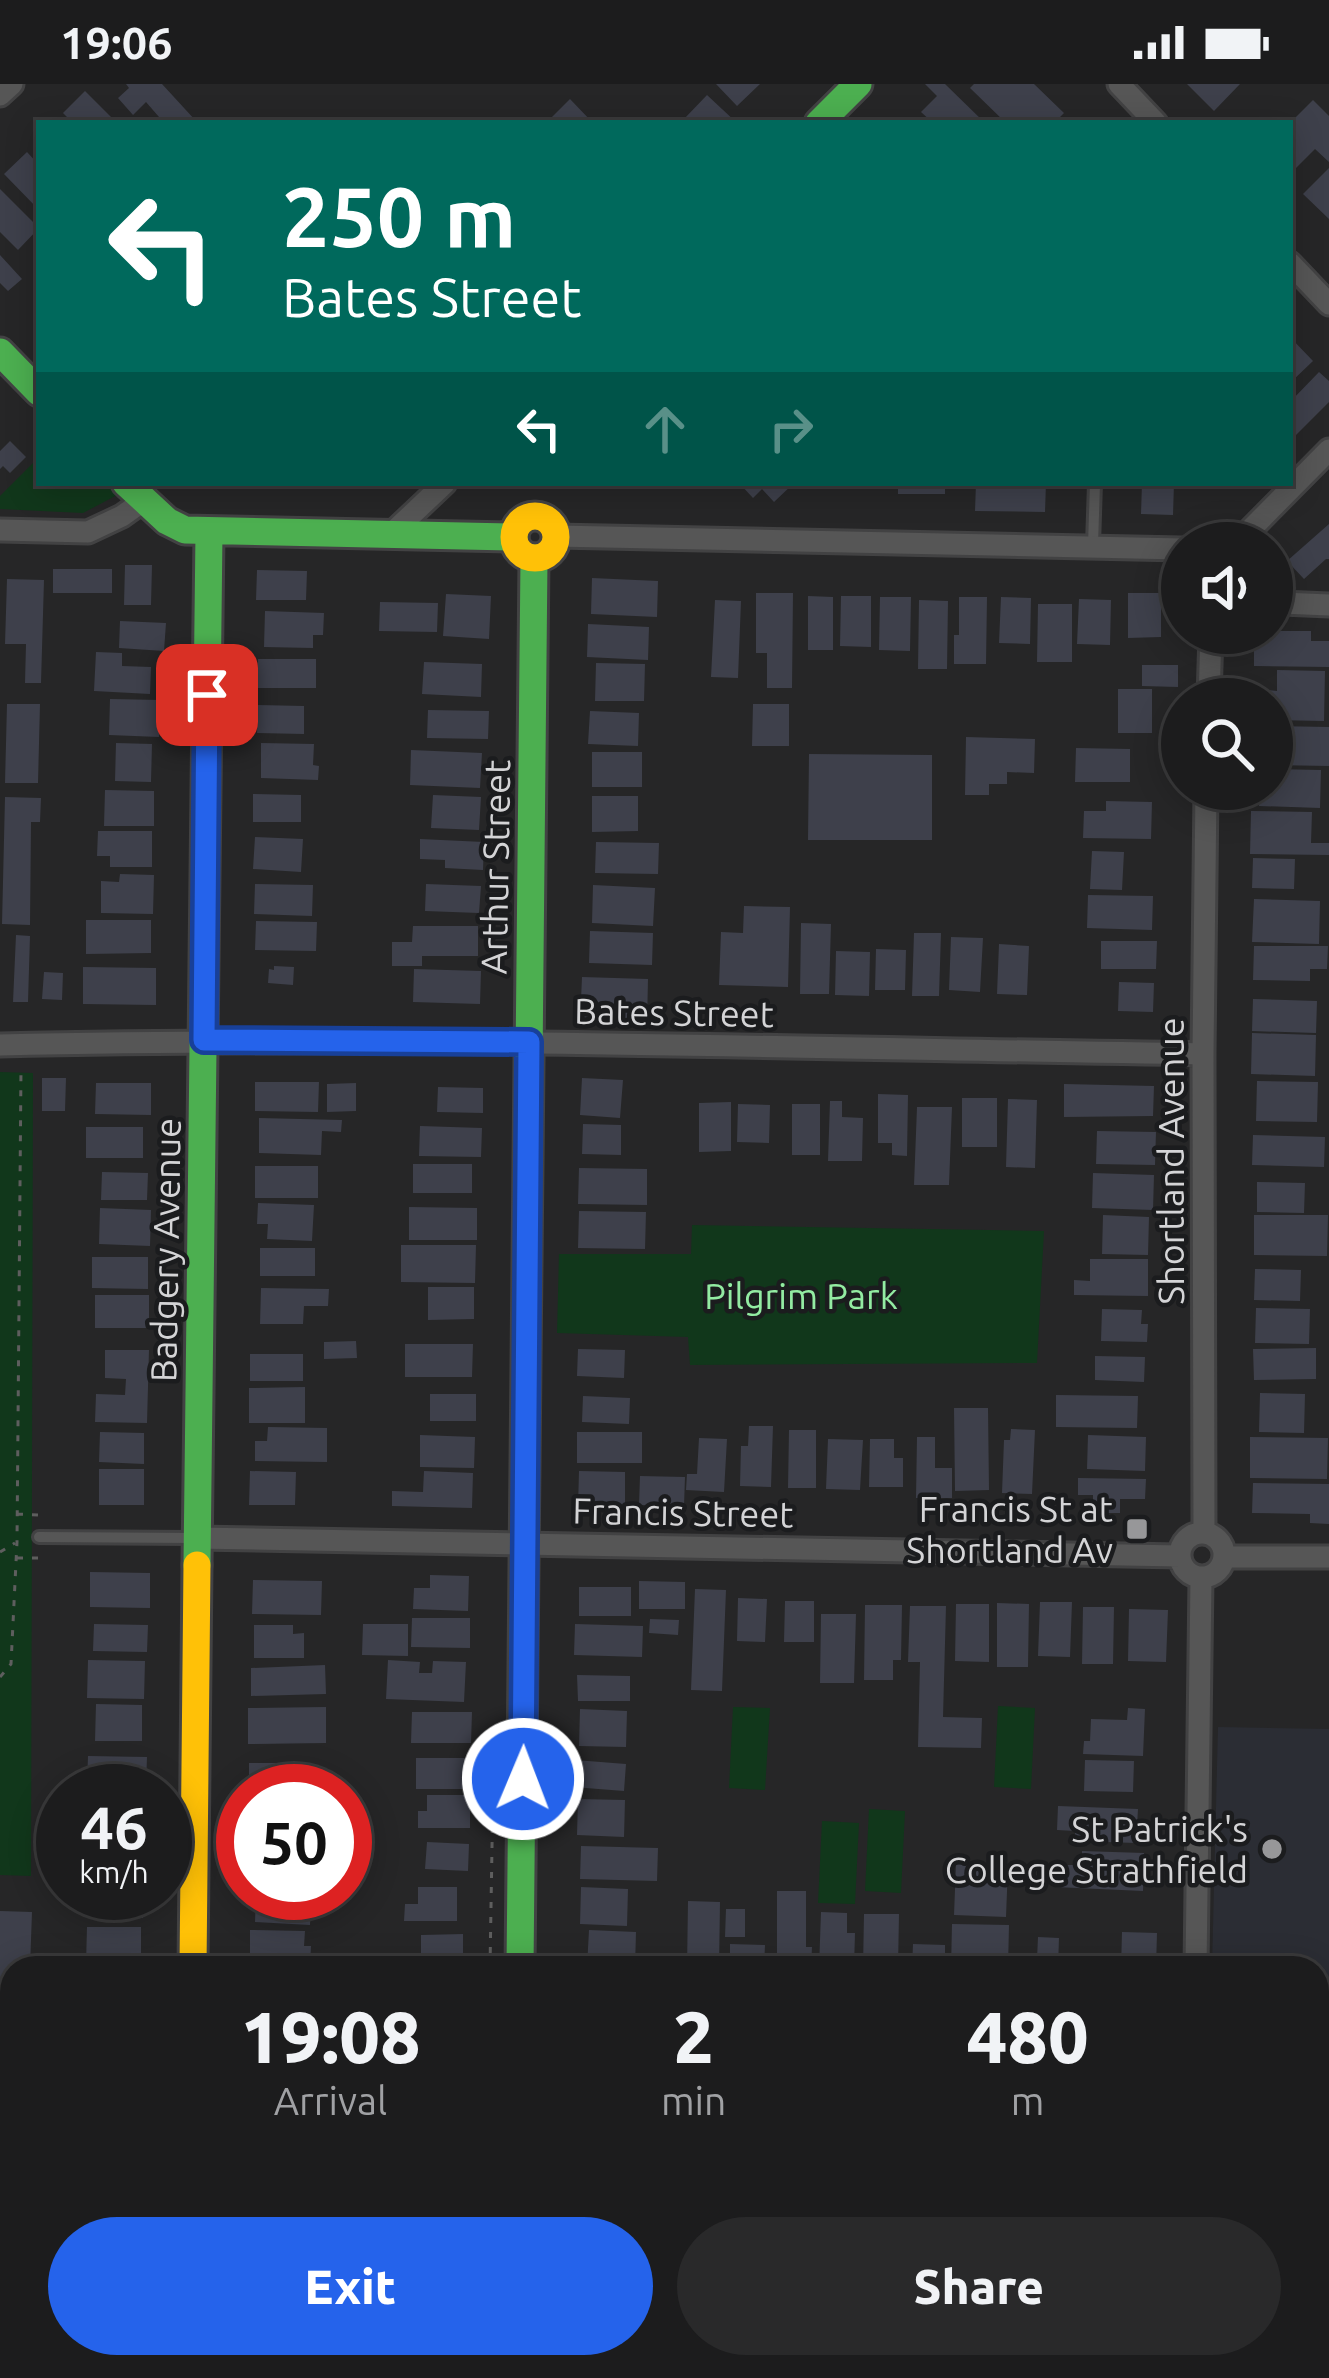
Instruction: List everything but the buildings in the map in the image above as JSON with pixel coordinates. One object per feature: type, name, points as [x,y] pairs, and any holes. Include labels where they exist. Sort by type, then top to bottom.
[{"type":"street","points":[[0,95],[12,84]]},
{"type":"street","points":[[822,120],[858,84]]},
{"type":"street","points":[[1119,84],[1153,120]]},
{"type":"street","points":[[1293,266],[1329,304]]},
{"type":"street","points":[[0,352],[36,389]]},
{"type":"street","points":[[1293,486],[1329,449]]},
{"type":"street","points":[[388,536],[442,486]]},
{"type":"street","points":[[534,516],[536,486]]},
{"type":"street","points":[[1258,522],[1293,486]]},
{"type":"street","points":[[0,530],[88,532],[122,516],[135,492],[177,527],[208,532],[514,537]]},
{"type":"street","points":[[534,516],[547,519],[556,536],[550,552],[533,558],[522,554],[514,537],[522,520],[534,516]]},
{"type":"street","name":"Badgery Avenue","points":[[193,1956],[208,532]]},
{"type":"street","points":[[556,536],[1161,548]]},
{"type":"street","name":"Arthur Street","points":[[520,1956],[533,558]]},
{"type":"street","points":[[1293,603],[1329,605]]},
{"type":"street","name":"Shortland Avenue","points":[[1204,1533],[1205,810]]},
{"type":"street","name":"Bates Street","points":[[0,1045],[204,1040],[529,1042],[1203,1054]]},
{"type":"street","points":[[1204,1533],[1221,1544],[1225,1557],[1220,1569],[1201,1578],[1184,1568],[1180,1556],[1190,1537],[1204,1533]]},
{"type":"street","name":"Francis Street","points":[[196,1538],[1180,1556]]},
{"type":"street","points":[[1225,1557],[1329,1557]]},
{"type":"street","points":[[1196,1956],[1201,1578]]},
{"type":"lane","points":[[1093,545],[1095,486]]},
{"type":"lane","name":"Francis Street","points":[[39,1537],[196,1538]]},
{"type":"path","points":[[0,1677],[11,1664],[17,1542],[22,1068]]},
{"type":"path","points":[[17,1514],[40,1515]]},
{"type":"path","points":[[0,1552],[17,1542]]},
{"type":"path","points":[[16,1558],[39,1558]]},
{"type":"path","points":[[490,1956],[495,1709]]},
{"type":"shaded area","name":"St Patrick's College Strathfield","points":[[1218,1727],[1329,1729],[1329,1956],[1212,1956]]},
{"type":"green space","points":[[36,460],[36,486],[113,486],[121,493],[83,513],[0,509],[0,496]]},
{"type":"green space","points":[[0,1072],[33,1073],[31,1876],[0,1875]]},
{"type":"green space","name":"Pilgrim Park","points":[[692,1225],[1044,1231],[1037,1363],[690,1365],[688,1337],[557,1333],[559,1254],[691,1254]]},
{"type":"green space","points":[[998,1706],[1035,1708],[1031,1789],[994,1787]]},
{"type":"green space","points":[[733,1707],[770,1708],[765,1790],[729,1788]]},
{"type":"green space","points":[[869,1809],[905,1811],[901,1893],[865,1891]]},
{"type":"green space","points":[[822,1821],[859,1823],[855,1904],[818,1903]]},
{"type":"traffic: fast","points":[[822,120],[858,84]]},
{"type":"traffic: fast","points":[[0,352],[36,389]]},
{"type":"traffic: fast","points":[[129,486],[167,521],[185,530],[514,537]]},
{"type":"traffic: fast","points":[[197,1565],[209,532]]},
{"type":"traffic: fast","points":[[520,1956],[534,558]]},
{"type":"traffic: slow","points":[[535,516],[550,522],[556,537],[550,552],[535,558],[520,552],[514,537],[520,522],[535,516]]},
{"type":"traffic: slow","points":[[193,1956],[197,1565]]},
{"type":"place","name":"Francis St at Shortland Av","points":[[1137,1529]]},
{"type":"place","name":"St Patrick's College Strathfield","points":[[1272,1849]]},
{"type":"route","points":[[207,695],[204,1040],[529,1042],[523,1779]]}]
